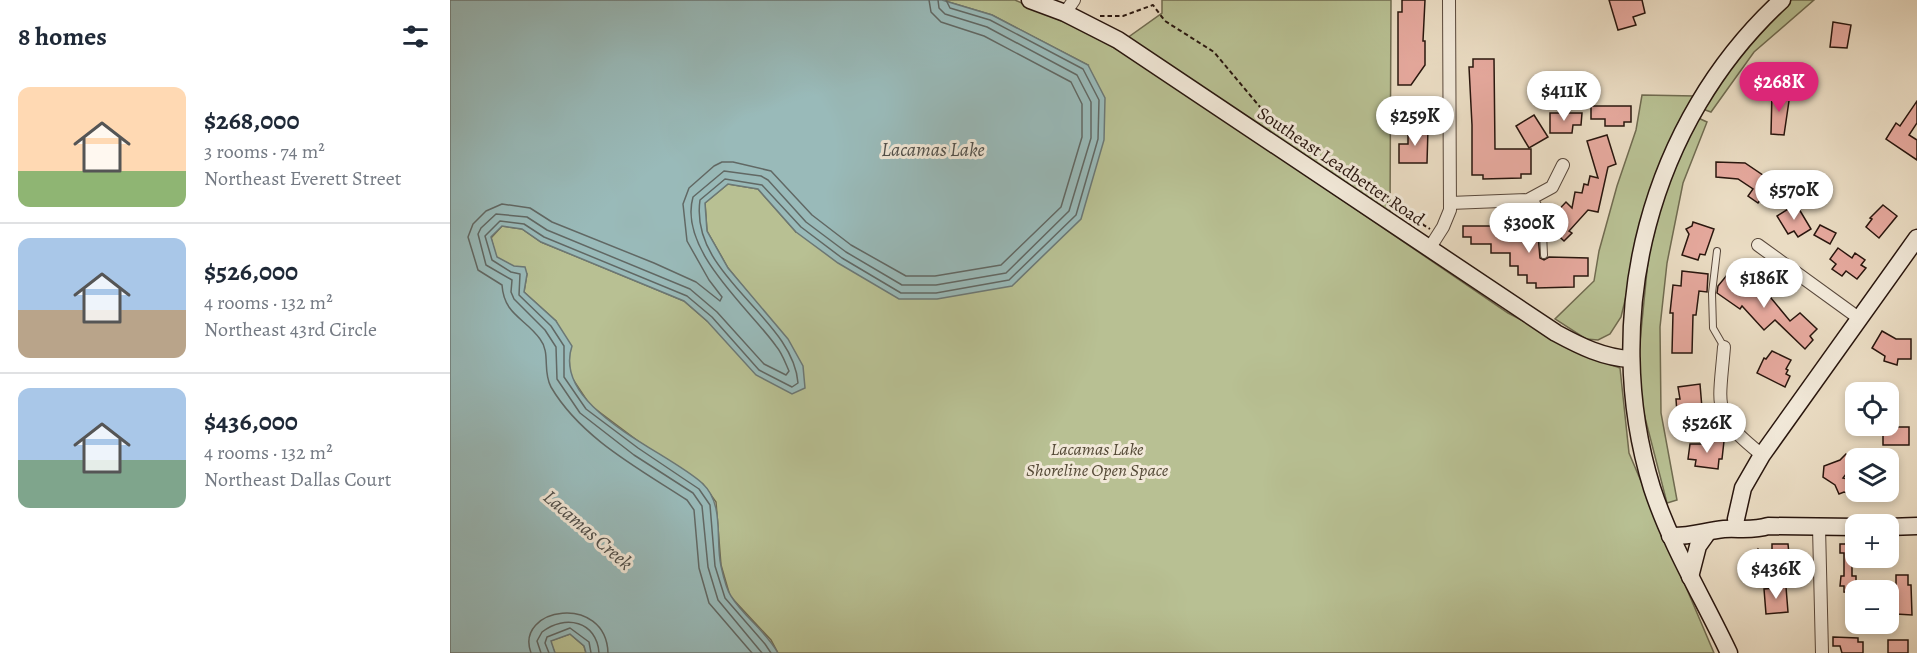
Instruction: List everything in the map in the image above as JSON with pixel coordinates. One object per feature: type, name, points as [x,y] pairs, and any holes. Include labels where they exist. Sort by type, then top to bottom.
[{"type":"street","name":"Southeast Leadbetter Road","points":[[1030,0],[1069,6],[1089,25],[1170,73],[1434,242],[1568,339],[1613,358],[1631,359]]},
{"type":"street","points":[[1434,242],[1448,216],[1450,203],[1449,0]]},
{"type":"street","points":[[1729,653],[1670,536],[1652,487],[1636,415],[1630,332],[1640,257],[1650,214],[1668,163],[1696,105],[1719,71],[1750,32],[1782,0]]},
{"type":"street","points":[[1450,203],[1517,202],[1534,198],[1552,187],[1563,165]]},
{"type":"street","points":[[1736,519],[1743,488],[1762,455],[1917,238]]},
{"type":"street","points":[[1758,245],[1860,319]]},
{"type":"street","points":[[1724,347],[1720,393],[1722,416],[1731,428],[1762,455]]},
{"type":"street","points":[[1670,536],[1683,527],[1736,519],[1768,526],[1845,527]]},
{"type":"street","points":[[1670,536],[1686,537],[1729,529],[1761,529],[1768,526]]},
{"type":"street","points":[[1899,527],[1917,526]]},
{"type":"street","points":[[1819,527],[1822,653]]},
{"type":"street","points":[[1690,577],[1698,546],[1708,532]]},
{"type":"lane","points":[[1534,198],[1542,212],[1545,255]]},
{"type":"lane","points":[[1717,251],[1712,293],[1713,328],[1724,347]]},
{"type":"path","points":[[1089,25],[1097,16],[1123,16],[1153,4],[1165,21],[1214,52],[1260,107],[1347,169],[1434,242]]},
{"type":"green space","name":"Lacamas Lake Shoreline Open Space","points":[[942,0],[1015,0],[1084,31],[1192,91],[1213,112],[1508,313],[1598,360],[1620,368],[1629,453],[1714,653],[778,653],[771,640],[730,596],[721,565],[716,502],[703,484],[642,444],[590,405],[570,375],[569,355],[556,321],[524,292],[527,274],[496,257],[491,238],[502,226],[522,229],[541,242],[684,301],[707,321],[757,304],[728,268],[707,231],[705,203],[728,184],[758,189],[796,232],[1088,65],[992,15]]},
{"type":"green space","points":[[1162,0],[1391,0],[1390,214],[1123,41],[1162,13]]},
{"type":"green space","points":[[1791,0],[1814,0],[1754,52],[1711,112],[1700,108],[1714,85]]},
{"type":"green space","points":[[1642,95],[1695,96],[1629,284],[1621,317],[1610,334],[1598,340],[1586,339],[1555,319],[1594,281],[1599,251],[1617,186],[1636,130]]},
{"type":"green space","points":[[1696,117],[1707,122],[1683,183],[1667,263],[1660,327],[1661,413],[1677,500],[1667,503],[1641,402],[1639,352],[1651,230],[1667,179]]},
{"type":"green space","points":[[570,634],[584,646],[586,653],[555,653],[550,641]]},
{"type":"water","name":"Lacamas Lake","points":[[450,0],[942,0],[992,15],[1088,65],[1105,98],[1104,140],[1081,219],[1012,286],[937,299],[899,299],[838,263],[796,232],[758,189],[728,184],[705,203],[707,231],[728,268],[788,339],[803,366],[805,388],[792,394],[756,375],[707,321],[684,301],[541,242],[522,229],[502,226],[491,237],[497,257],[514,266],[525,267],[527,274],[524,292],[556,321],[572,346],[570,368],[579,389],[595,408],[616,426],[686,470],[709,491],[717,511],[719,556],[728,590],[736,604],[778,653],[586,653],[584,646],[570,634],[551,641],[555,653],[450,653]]},
{"type":"building","points":[[1402,0],[1425,0],[1423,41],[1425,41],[1425,65],[1411,85],[1398,85],[1398,12],[1402,12]]},
{"type":"building","points":[[1609,0],[1642,0],[1645,13],[1633,17],[1636,25],[1618,30]]},
{"type":"building","points":[[1833,22],[1851,25],[1847,48],[1830,47]]},
{"type":"building","points":[[1473,59],[1494,59],[1495,149],[1531,149],[1531,174],[1521,174],[1521,178],[1483,179],[1483,175],[1472,175],[1469,67],[1473,67]]},
{"type":"building","points":[[1772,92],[1790,94],[1784,135],[1771,134]]},
{"type":"building","points":[[1917,101],[1917,123],[1909,135],[1917,140],[1917,160],[1886,139],[1896,123],[1900,126]]},
{"type":"building","points":[[1591,106],[1631,106],[1631,122],[1624,122],[1624,126],[1605,126],[1605,119],[1591,119]]},
{"type":"building","points":[[1550,113],[1582,113],[1581,125],[1573,125],[1572,133],[1550,133]]},
{"type":"building","points":[[1534,115],[1548,137],[1529,148],[1516,126]]},
{"type":"building","points":[[1408,128],[1428,128],[1427,163],[1399,163],[1399,144],[1408,144]]},
{"type":"building","points":[[1607,135],[1616,164],[1608,167],[1598,212],[1588,210],[1569,231],[1572,233],[1564,241],[1548,226],[1548,221],[1566,202],[1572,208],[1575,192],[1582,193],[1584,184],[1588,185],[1590,176],[1598,178],[1587,141]]},
{"type":"building","points":[[1716,162],[1745,163],[1773,182],[1758,203],[1748,196],[1753,189],[1738,179],[1716,177]]},
{"type":"building","points":[[1796,204],[1811,229],[1798,237],[1794,231],[1788,234],[1777,216]]},
{"type":"building","points":[[1883,205],[1897,216],[1879,238],[1866,227],[1872,219],[1870,218]]},
{"type":"building","points":[[1693,222],[1714,229],[1705,255],[1700,254],[1698,260],[1682,255],[1689,234],[1686,229],[1692,226]]},
{"type":"building","points":[[1509,224],[1537,224],[1540,258],[1544,260],[1549,257],[1588,258],[1588,276],[1574,276],[1574,287],[1536,288],[1536,283],[1527,283],[1527,275],[1518,275],[1518,266],[1510,266],[1510,253],[1491,253],[1491,244],[1471,244],[1471,237],[1463,237],[1463,226],[1509,226]]},
{"type":"building","points":[[1820,225],[1836,233],[1830,244],[1814,235]]},
{"type":"building","points":[[1838,248],[1852,258],[1855,253],[1865,260],[1861,265],[1866,268],[1857,279],[1846,271],[1842,276],[1832,269],[1836,264],[1830,259]]},
{"type":"building","points":[[1682,271],[1708,274],[1707,292],[1699,291],[1696,315],[1693,315],[1692,353],[1672,353],[1673,313],[1670,313],[1673,285],[1681,286]]},
{"type":"building","points":[[1737,271],[1746,279],[1748,283],[1746,286],[1760,296],[1766,292],[1790,321],[1800,313],[1817,329],[1810,336],[1813,340],[1805,349],[1775,320],[1764,330],[1742,306],[1740,309],[1717,293],[1718,286],[1727,275],[1736,276]]},
{"type":"building","points":[[1882,331],[1896,339],[1911,339],[1911,359],[1898,359],[1897,365],[1884,361],[1885,356],[1872,348]]},
{"type":"building","points":[[1772,351],[1791,360],[1786,369],[1788,370],[1786,374],[1790,376],[1785,387],[1757,373],[1764,358],[1766,359]]},
{"type":"building","points":[[1700,384],[1703,420],[1682,423],[1681,412],[1677,413],[1676,399],[1680,399],[1678,387]]},
{"type":"building","points":[[1899,427],[1909,427],[1909,445],[1883,445],[1883,436],[1899,436]]},
{"type":"building","points":[[1710,439],[1724,441],[1722,459],[1719,459],[1718,469],[1695,466],[1696,460],[1688,459],[1690,444],[1709,444]]},
{"type":"building","points":[[1845,455],[1843,478],[1845,478],[1845,492],[1839,494],[1835,485],[1823,477],[1824,466],[1840,460]]},
{"type":"building","points":[[1772,544],[1788,544],[1789,554],[1772,554]]},
{"type":"building","points":[[1840,544],[1845,544],[1845,568],[1852,568],[1852,576],[1856,576],[1856,580],[1845,580],[1845,592],[1844,586],[1840,586],[1841,576],[1844,576],[1844,553],[1840,553]]},
{"type":"building","points":[[1758,549],[1775,566],[1763,567],[1760,571],[1757,567],[1750,567],[1750,555],[1755,555]]},
{"type":"building","points":[[1896,575],[1908,575],[1908,585],[1911,585],[1912,615],[1899,614],[1899,580],[1896,580]]},
{"type":"building","points":[[1786,587],[1788,612],[1766,614],[1764,589]]},
{"type":"building","points":[[1833,637],[1858,638],[1858,642],[1863,642],[1863,653],[1842,653],[1840,646],[1833,646]]},
{"type":"building","points":[[1888,640],[1908,640],[1908,653],[1888,653]]},
{"type":"water label","name":"Lacamas Creek","points":[[588,530]]}]
